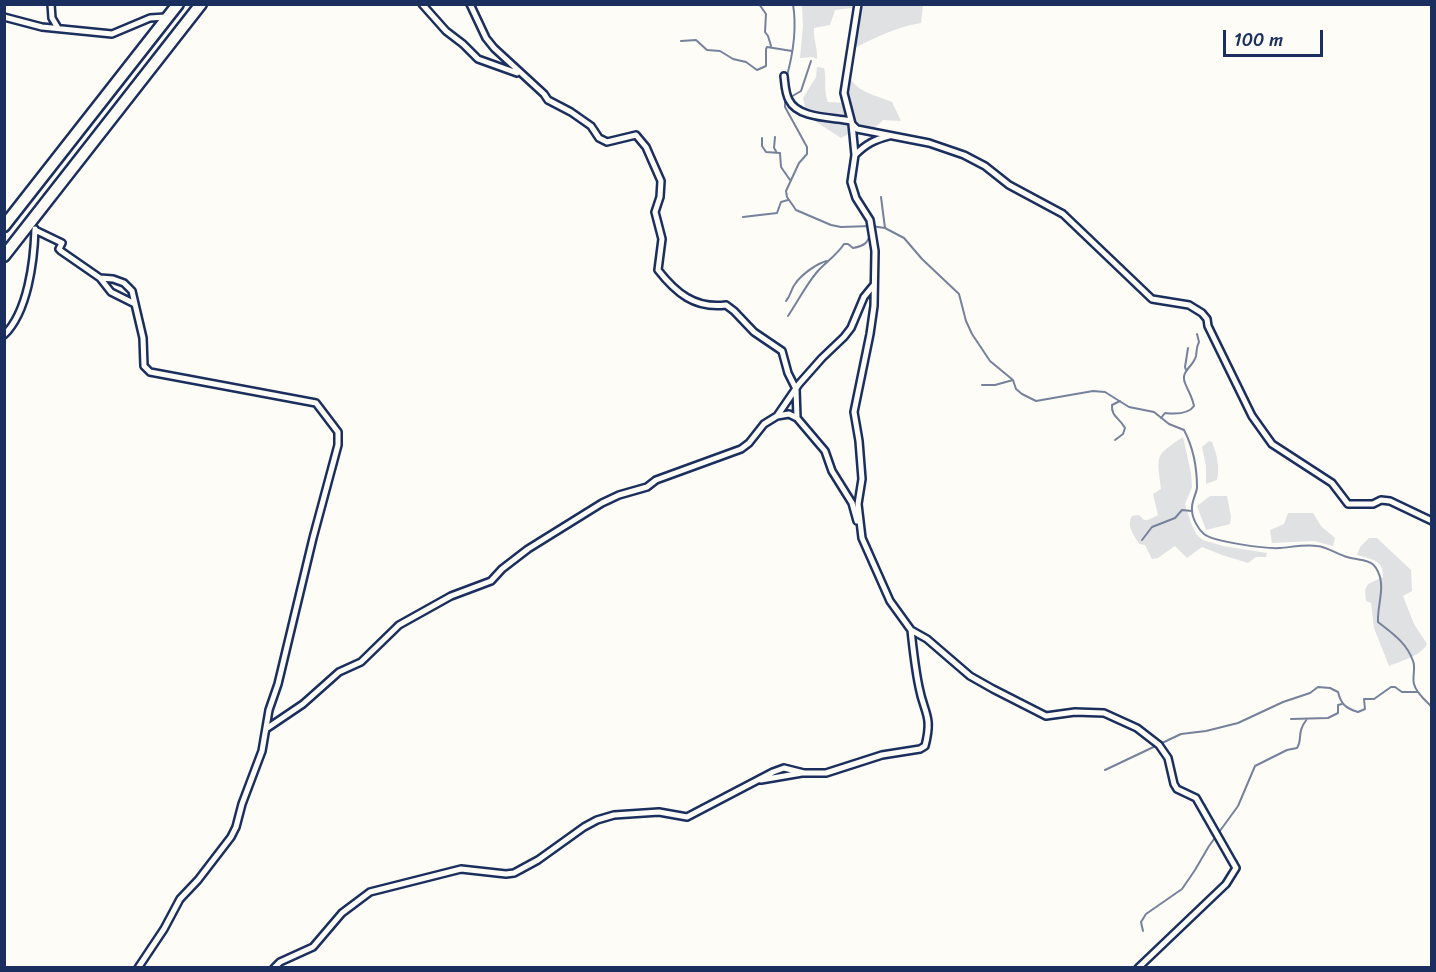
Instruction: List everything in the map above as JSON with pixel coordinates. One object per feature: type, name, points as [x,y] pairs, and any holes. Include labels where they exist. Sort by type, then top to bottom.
[{"type":"highway","points":[[4,226],[178,4]]},
{"type":"highway","points":[[4,256],[201,4]]},
{"type":"street","points":[[51,4],[52,18],[58,28]]},
{"type":"street","points":[[422,4],[446,31],[478,59],[522,75]]},
{"type":"street","points":[[470,4],[486,38],[548,100],[591,126],[599,138],[607,142],[636,135],[646,147],[661,181],[660,197],[655,212],[662,239],[658,270],[670,285],[687,298],[711,307],[726,305],[754,332],[782,351],[788,373],[796,389],[797,418]]},
{"type":"street","points":[[858,4],[843,93],[851,123],[855,155],[851,182],[856,198],[870,220],[875,251],[870,334],[854,412],[862,479],[858,504],[862,538]]},
{"type":"street","points":[[4,17],[36,25],[112,34],[150,18],[168,17]]},
{"type":"street","points":[[784,76],[790,103],[799,110],[851,123],[862,130],[929,144],[964,155],[985,166],[1009,185],[1063,214],[1152,299],[1189,305],[1202,313],[1207,319],[1208,326],[1252,416],[1272,444],[1332,483],[1347,504],[1373,504],[1381,500],[1390,501],[1431,521]]},
{"type":"street","points":[[855,155],[873,140],[892,135]]},
{"type":"street","points":[[4,335],[10,329],[20,309],[32,271],[35,217]]},
{"type":"street","points":[[34,230],[62,243],[60,249],[100,278],[111,292],[135,304]]},
{"type":"street","points":[[100,278],[124,283],[132,291],[143,338],[144,366],[150,372],[316,403],[338,432],[338,445],[261,751],[231,837],[198,880],[180,898],[164,929],[138,968]]},
{"type":"street","points":[[777,416],[822,358],[851,328],[864,297],[874,285]]},
{"type":"street","points":[[266,729],[303,704],[339,672],[361,662],[399,625],[451,596],[491,581],[502,569],[528,549],[603,503],[619,495],[640,490],[663,477],[741,449],[749,443],[764,424],[777,416],[789,414],[797,418],[825,451],[832,471],[852,503],[862,538],[890,601],[911,630],[927,639],[970,676],[1046,716],[1075,712],[1104,713],[1137,728],[1159,745],[1168,758],[1177,789],[1196,798],[1236,868],[1226,884],[1138,968]]},
{"type":"street","points":[[274,968],[280,962],[313,947],[342,913],[370,892],[461,869],[514,873],[538,860],[597,820],[614,815],[659,812],[687,817],[784,768],[804,773],[826,773],[882,755],[920,749],[925,746],[929,731],[928,712],[919,689],[911,630]]},
{"type":"shaded area","points":[[802,5],[923,5],[921,23],[894,30],[851,50],[847,64],[849,76],[853,82],[865,91],[892,102],[901,121],[883,120],[871,129],[857,129],[841,138],[807,116],[803,98],[816,77],[817,67],[824,68],[828,102],[846,103],[843,74],[853,8],[835,10],[830,25],[814,28],[817,59],[800,58]]},
{"type":"shaded area","points":[[1183,437],[1192,487],[1185,504],[1197,535],[1203,540],[1223,546],[1267,553],[1266,557],[1256,557],[1248,563],[1202,547],[1187,558],[1175,546],[1158,558],[1152,559],[1145,545],[1139,544],[1131,530],[1130,520],[1132,516],[1139,515],[1144,520],[1148,520],[1158,515],[1153,494],[1161,489],[1160,457],[1167,448]]},
{"type":"shaded area","points":[[1209,441],[1212,442],[1218,461],[1218,471],[1217,480],[1206,484],[1206,466],[1202,447]]},
{"type":"shaded area","points":[[1210,496],[1227,496],[1230,524],[1206,530],[1197,506]]},
{"type":"shaded area","points":[[1288,513],[1313,513],[1321,526],[1335,538],[1333,546],[1314,541],[1272,543],[1270,530],[1284,524]]},
{"type":"shaded area","points":[[1369,538],[1377,538],[1411,570],[1412,591],[1403,596],[1414,624],[1427,644],[1416,655],[1389,666],[1374,628],[1371,603],[1366,601],[1365,590],[1368,584],[1383,577],[1383,571],[1376,561],[1357,555],[1360,547]]},
{"type":"waterway","points":[[759,4],[766,14],[765,32],[771,46]]},
{"type":"waterway","points":[[786,79],[794,42],[793,4]]},
{"type":"waterway","points":[[681,41],[696,40],[707,50],[720,51],[733,59],[746,62],[757,70],[766,66],[767,47],[792,51]]},
{"type":"waterway","points":[[789,98],[801,91],[811,61]]},
{"type":"waterway","points":[[785,96],[785,107],[807,147],[807,154],[799,163],[786,191],[787,197],[796,210],[831,225],[885,228],[904,238],[922,259],[959,294],[972,334],[990,361],[1013,380],[1016,389],[1022,394],[1036,401],[1093,391],[1105,392],[1129,407],[1154,412],[1169,424],[1184,430],[1192,451],[1196,473],[1197,488],[1192,513],[1204,534],[1229,542],[1264,547],[1308,545],[1321,547],[1374,565],[1381,581],[1378,622],[1407,649],[1414,664],[1415,687],[1432,707]]},
{"type":"waterway","points":[[775,137],[776,151]]},
{"type":"waterway","points":[[762,138],[762,146],[766,152],[780,153],[781,167],[790,180]]},
{"type":"waterway","points":[[881,197],[885,228]]},
{"type":"waterway","points":[[743,217],[777,213],[781,202],[788,200]]},
{"type":"waterway","points":[[788,316],[820,268],[844,244],[853,248],[863,245],[870,232]]},
{"type":"waterway","points":[[786,301],[801,277],[827,261]]},
{"type":"waterway","points":[[1161,418],[1165,413],[1177,414],[1194,406],[1184,375],[1196,356],[1199,342],[1197,334]]},
{"type":"waterway","points":[[1186,370],[1188,348]]},
{"type":"waterway","points":[[982,385],[995,385],[1013,380]]},
{"type":"waterway","points":[[1115,440],[1123,434],[1125,428],[1112,409],[1112,405],[1120,401]]},
{"type":"waterway","points":[[1142,540],[1152,527],[1175,518],[1182,510],[1192,511]]},
{"type":"waterway","points":[[1105,770],[1181,734],[1238,723],[1283,702],[1310,693],[1318,687],[1330,688],[1338,692],[1344,705],[1358,712],[1365,709],[1364,699],[1374,699],[1391,687],[1402,692],[1418,692]]},
{"type":"waterway","points":[[1291,719],[1328,718],[1338,713],[1338,705],[1342,704]]},
{"type":"waterway","points":[[1143,931],[1141,922],[1146,914],[1182,889],[1195,870],[1238,806],[1255,766],[1287,750],[1297,748],[1307,719]]}]
